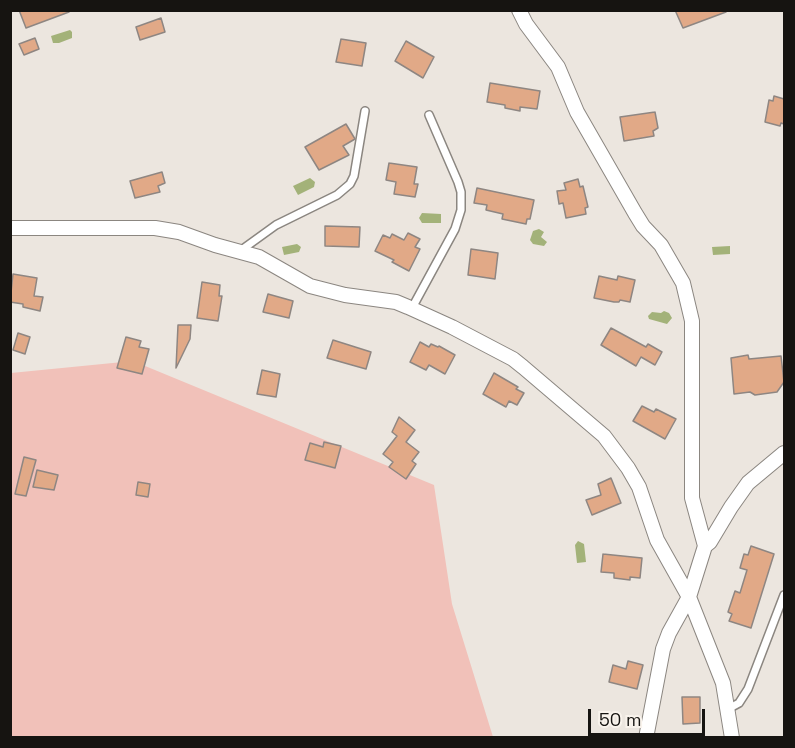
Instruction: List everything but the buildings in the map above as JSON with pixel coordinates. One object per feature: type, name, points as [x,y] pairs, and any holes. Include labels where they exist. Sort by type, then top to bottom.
[{"type":"street","points":[[519,10],[526,24],[558,67],[577,112],[634,213],[661,245],[683,283],[692,321],[692,498],[705,546],[689,597],[663,649],[646,738]]},
{"type":"street","points":[[10,228],[155,228],[179,232],[269,261],[310,286],[412,308],[513,359],[604,436],[634,477],[657,540],[689,597],[723,683],[732,738]]},
{"type":"street","points":[[705,546],[710,542],[748,483],[784,453]]},
{"type":"lane","points":[[239,252],[276,225],[337,195],[350,184],[354,176],[365,111]]},
{"type":"lane","points":[[412,308],[455,229],[461,210],[461,192],[458,182],[429,115]]},
{"type":"lane","points":[[728,709],[739,703],[748,689],[784,595]]},
{"type":"shaded area","points":[[70,30],[72,38],[53,43],[51,36]]},
{"type":"shaded area","points":[[310,178],[315,182],[314,187],[298,195],[293,186]]},
{"type":"shaded area","points":[[422,213],[441,214],[441,223],[422,223],[419,218]]},
{"type":"shaded area","points":[[539,229],[544,232],[541,237],[547,242],[544,246],[533,244],[530,240],[533,231]]},
{"type":"shaded area","points":[[297,244],[301,247],[299,252],[284,255],[282,247]]},
{"type":"shaded area","points":[[730,246],[730,254],[713,255],[712,247]]},
{"type":"shaded area","points":[[664,311],[672,318],[667,324],[649,319],[648,316],[652,312]]},
{"type":"shaded area","points":[[133,361],[434,485],[452,604],[493,737],[11,738],[11,373]]},
{"type":"shaded area","points":[[578,541],[584,544],[586,562],[577,563],[575,545]]}]
